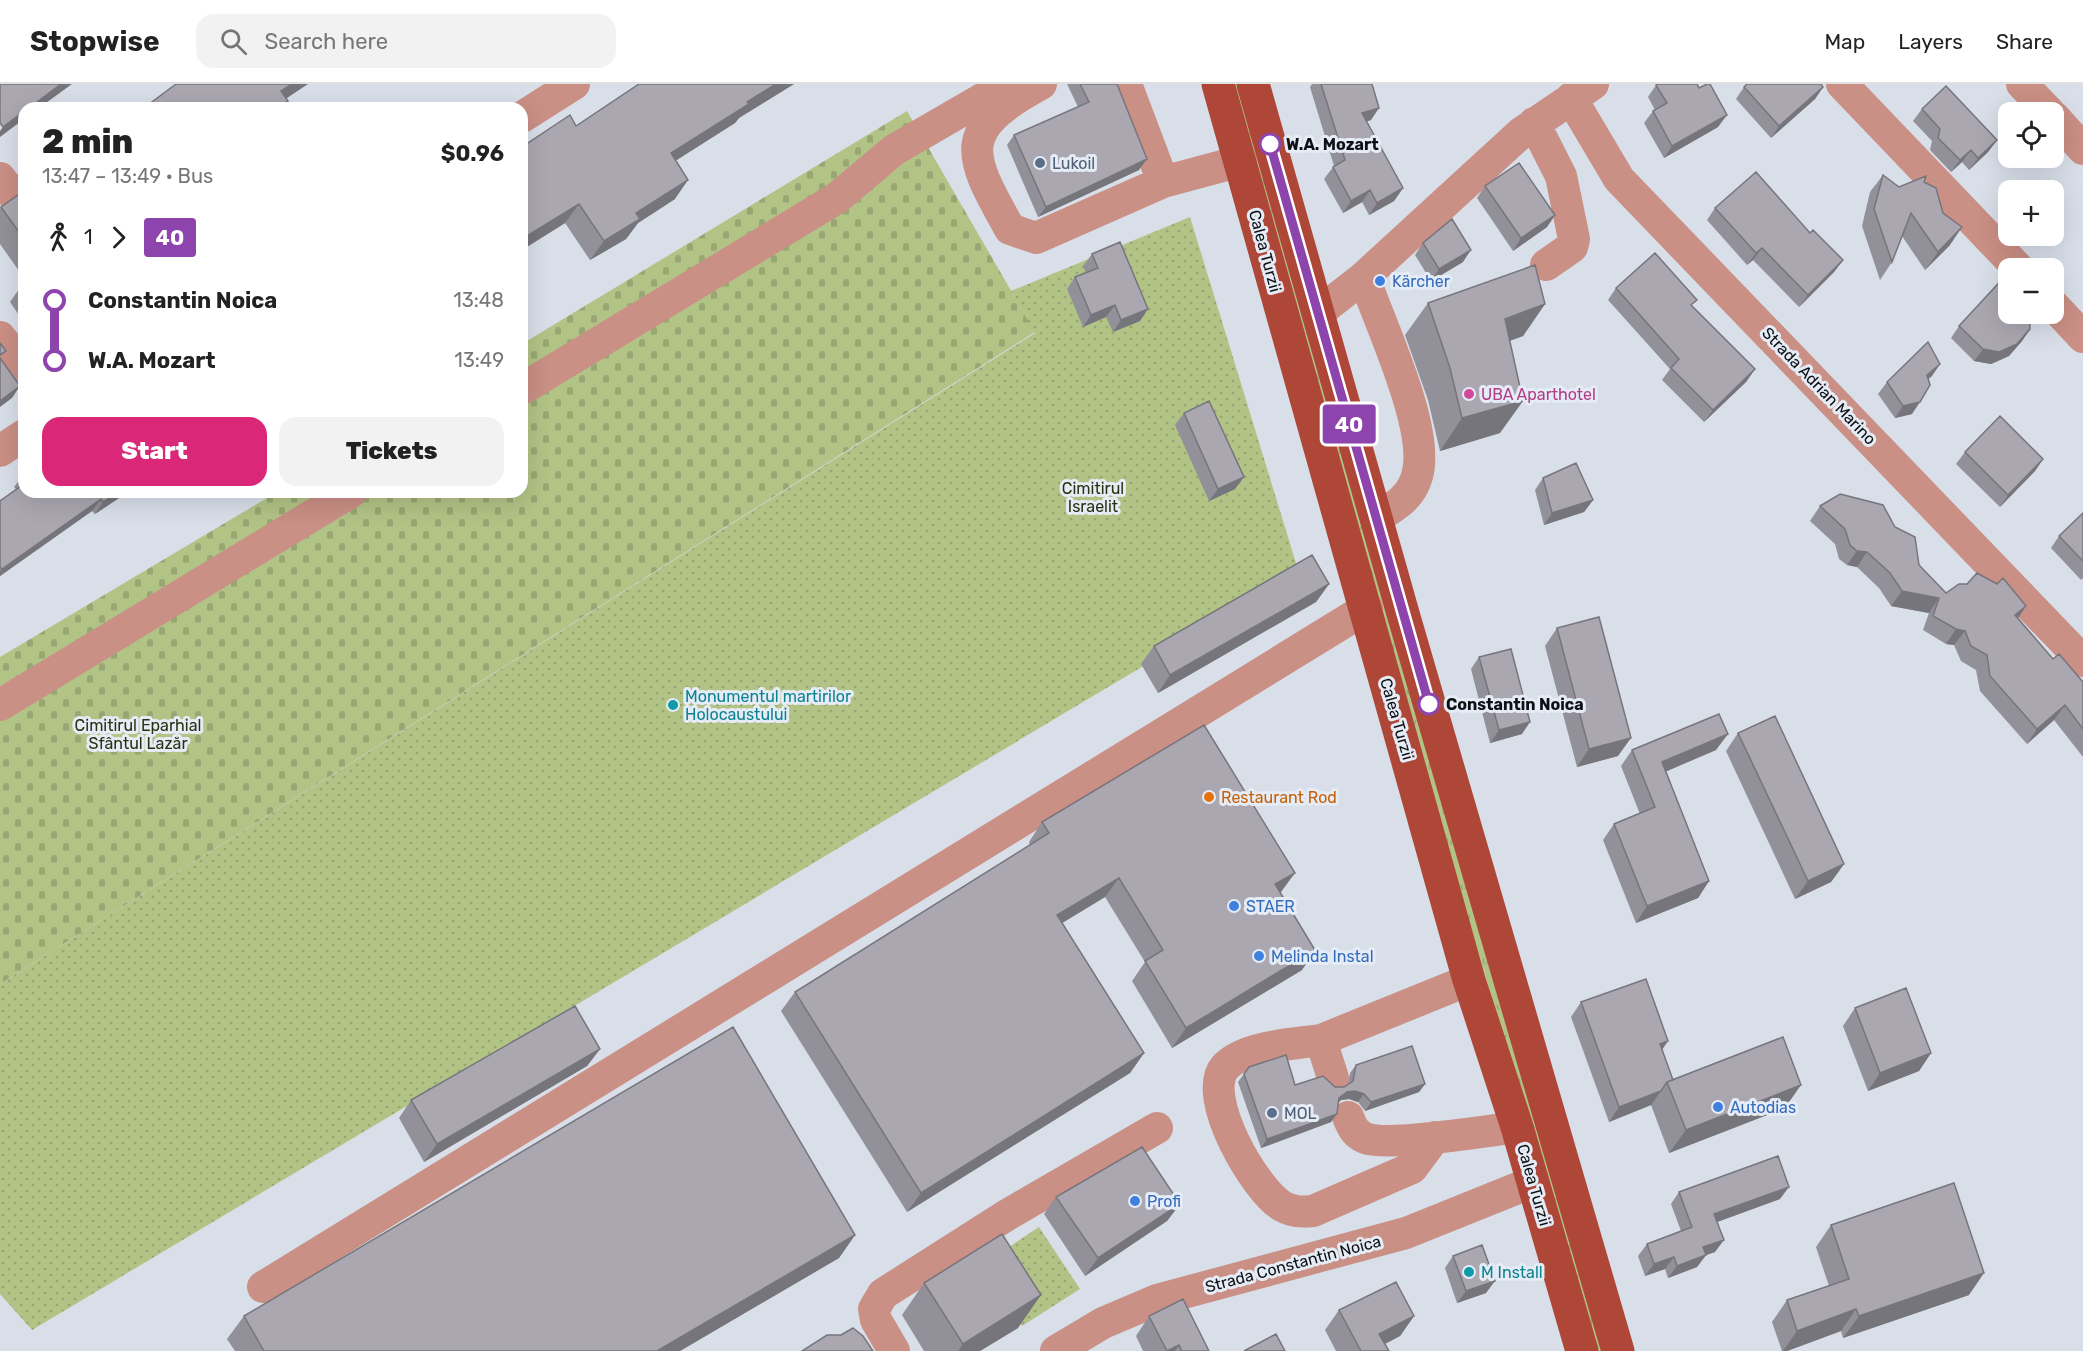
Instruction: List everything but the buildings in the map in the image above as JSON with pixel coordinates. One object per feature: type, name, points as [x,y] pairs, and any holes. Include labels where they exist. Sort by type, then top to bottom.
[{"type":"main road","name":"Calea Turzii","points":[[1218,84],[1469,980],[1517,1127],[1582,1351]]},
{"type":"main road","name":"Calea Turzii","points":[[1253,84],[1376,518],[1618,1351]]},
{"type":"street","points":[[528,113],[574,84]]},
{"type":"street","points":[[528,385],[837,198],[894,150],[1008,84]]},
{"type":"street","points":[[1041,84],[1006,103],[985,124],[975,148],[993,199],[1010,229],[1036,238],[1163,182],[1241,161]]},
{"type":"street","points":[[1126,84],[1163,182]]},
{"type":"street","points":[[1842,84],[2008,258]]},
{"type":"street","points":[[2022,84],[2039,102]]},
{"type":"street","points":[[1318,313],[1364,277],[1534,123],[1582,91]]},
{"type":"street","name":"Strada Adrian Marino","points":[[1582,91],[1619,179],[2083,661]]},
{"type":"street","points":[[1534,123],[1561,176],[1574,239],[1572,247],[1546,265]]},
{"type":"street","points":[[2064,128],[2083,149]]},
{"type":"street","points":[[0,178],[14,196],[18,193]]},
{"type":"street","points":[[1364,277],[1420,444],[1420,461],[1410,491],[1398,505],[1376,518]]},
{"type":"street","points":[[2064,317],[2083,337]]},
{"type":"street","points":[[0,336],[18,359]]},
{"type":"street","points":[[0,451],[18,439]]},
{"type":"street","points":[[0,705],[341,498]]},
{"type":"street","points":[[262,1287],[1366,608]]},
{"type":"street","points":[[1435,1137],[1412,1168],[1313,1211],[1297,1213],[1282,1206],[1267,1194],[1255,1178],[1230,1132],[1219,1102],[1217,1082],[1224,1068],[1236,1058],[1268,1048],[1321,1040],[1469,980]]},
{"type":"street","points":[[1321,1040],[1333,1078]]},
{"type":"street","points":[[1348,1117],[1353,1130],[1366,1138],[1435,1137],[1517,1127]]},
{"type":"street","points":[[894,1351],[876,1320],[874,1309],[883,1294],[1007,1215],[1156,1128]]},
{"type":"street","name":"Strada Constantin Noica","points":[[1056,1351],[1103,1323],[1157,1300],[1406,1233],[1533,1182]]},
{"type":"green space","points":[[1231,84],[1238,84],[1604,1351],[1597,1351],[1450,857]]},
{"type":"green space","name":"Cimitirul Eparhial Sfântul Lazăr","points":[[907,111],[1035,332],[0,984],[0,657],[267,498],[528,498],[528,340]]},
{"type":"green space","name":"Cimitirul Israelit","points":[[1190,217],[1299,573],[32,1330],[0,1294],[0,984],[1035,333],[1011,291]]},
{"type":"green space","points":[[1039,1227],[1080,1289],[1022,1326],[982,1265]]},
{"type":"bus line","name":"40","points":[[1270,144],[1429,704]]},
{"type":"place","name":"W.A. Mozart","points":[[1270,144]]},
{"type":"place","name":"Lukoil","points":[[1040,163]]},
{"type":"place","name":"Kärcher","points":[[1380,281]]},
{"type":"place","name":"UBA Aparthotel","points":[[1469,394]]},
{"type":"place","name":"Constantin Noica","points":[[1429,704]]},
{"type":"place","name":"Monumentul martirilor Holocaustului","points":[[673,705]]},
{"type":"place","name":"Restaurant Rod","points":[[1209,797]]},
{"type":"place","name":"STAER","points":[[1234,906]]},
{"type":"place","name":"Melinda Instal","points":[[1259,956]]},
{"type":"place","name":"Autodias","points":[[1718,1107]]},
{"type":"place","name":"MOL","points":[[1272,1113]]},
{"type":"place","name":"Profi","points":[[1135,1201]]},
{"type":"place","name":"M Install","points":[[1469,1272]]}]
